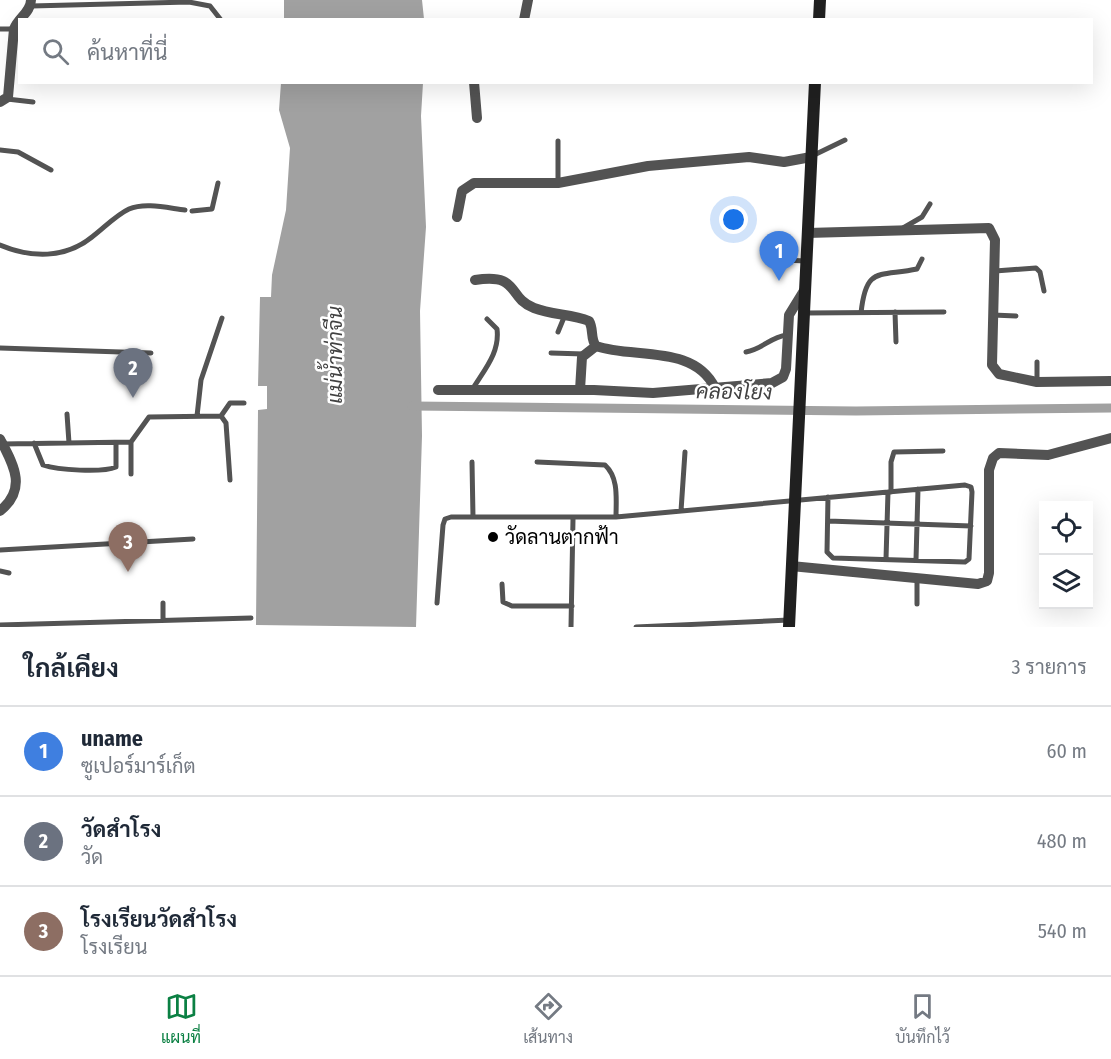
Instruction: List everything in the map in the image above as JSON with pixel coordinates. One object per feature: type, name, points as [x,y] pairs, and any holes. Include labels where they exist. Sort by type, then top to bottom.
[{"type":"street","points":[[524,18],[528,0]]},
{"type":"street","points":[[819,18],[820,0]]},
{"type":"street","points":[[19,18],[31,3]]},
{"type":"street","points":[[3,100],[14,29],[18,20]]},
{"type":"street","points":[[474,84],[477,118]]},
{"type":"street","points":[[789,624],[815,84]]},
{"type":"street","points":[[458,216],[462,191],[470,184],[558,183],[648,165],[749,157],[784,162],[811,157]]},
{"type":"street","points":[[807,233],[989,228],[995,240],[992,365],[994,371],[999,375],[1037,382],[1111,381]]},
{"type":"street","points":[[475,280],[498,278],[507,282],[528,305],[589,321],[592,327],[592,343],[596,346],[645,352],[688,363],[705,374],[715,388]]},
{"type":"street","points":[[438,390],[580,390],[653,393],[779,381],[786,369],[792,306],[805,289]]},
{"type":"street","points":[[580,390],[584,354],[596,346]]},
{"type":"street","points":[[791,566],[978,584],[987,581],[989,573],[989,470],[993,458],[999,453],[1056,454],[1111,438]]},
{"type":"street","points":[[0,511],[9,503],[16,483],[13,461],[1,441]]},
{"type":"lane","points":[[31,3],[189,2],[210,6],[219,18]]},
{"type":"lane","points":[[0,29],[14,29]]},
{"type":"lane","points":[[3,100],[33,102]]},
{"type":"lane","points":[[811,157],[845,140]]},
{"type":"lane","points":[[558,141],[558,183]]},
{"type":"lane","points":[[0,150],[18,152],[51,170]]},
{"type":"lane","points":[[192,211],[212,209],[218,183]]},
{"type":"lane","points":[[899,230],[922,217],[930,204]]},
{"type":"lane","points":[[0,245],[33,256],[64,252],[90,240],[130,209],[141,206],[185,210]]},
{"type":"lane","points":[[861,313],[864,291],[871,279],[882,274],[916,269],[922,259]]},
{"type":"lane","points":[[784,260],[806,261]]},
{"type":"lane","points":[[994,271],[1036,268],[1040,272],[1044,291]]},
{"type":"lane","points":[[895,312],[896,342]]},
{"type":"lane","points":[[804,313],[944,312]]},
{"type":"lane","points":[[558,332],[565,315]]},
{"type":"lane","points":[[993,315],[1016,316]]},
{"type":"lane","points":[[197,416],[201,380],[222,318]]},
{"type":"lane","points":[[472,390],[495,353],[498,339],[497,329],[487,319]]},
{"type":"lane","points":[[746,352],[760,350],[774,336],[788,335]]},
{"type":"lane","points":[[0,348],[152,353]]},
{"type":"lane","points":[[551,353],[584,354]]},
{"type":"lane","points":[[1037,362],[1037,382]]},
{"type":"lane","points":[[221,416],[230,403],[244,403]]},
{"type":"lane","points":[[68,414],[69,443]]},
{"type":"lane","points":[[131,474],[130,442],[149,417],[221,416]]},
{"type":"lane","points":[[221,416],[226,423],[230,480]]},
{"type":"lane","points":[[1,441],[130,442]]},
{"type":"lane","points":[[34,443],[43,465],[54,469],[96,469],[116,467],[116,443]]},
{"type":"lane","points":[[886,559],[891,462],[894,452],[943,451]]},
{"type":"lane","points":[[681,511],[686,452]]},
{"type":"lane","points":[[472,462],[473,517]]},
{"type":"lane","points":[[537,462],[605,465],[612,472],[615,483],[616,517]]},
{"type":"lane","points":[[437,603],[443,525],[445,519],[451,517],[573,519],[616,517],[795,500],[828,497],[890,492],[918,489],[971,487],[969,559],[965,562],[833,558],[829,556],[828,497]]},
{"type":"lane","points":[[916,560],[918,489]]},
{"type":"lane","points":[[571,627],[573,519]]},
{"type":"lane","points":[[828,521],[971,526]]},
{"type":"lane","points":[[0,550],[193,539]]},
{"type":"lane","points":[[0,571],[9,573]]},
{"type":"lane","points":[[916,578],[917,604]]},
{"type":"lane","points":[[502,584],[503,602],[512,606],[572,606]]},
{"type":"lane","points":[[163,603],[163,620]]},
{"type":"lane","points":[[0,625],[251,618]]},
{"type":"lane","points":[[636,627],[789,624]]},
{"type":"water","points":[[284,0],[422,0],[424,18],[284,18]]},
{"type":"water","name":"แม่น้ำท่าจีน","points":[[281,84],[423,84],[421,116],[426,227],[420,311],[422,436],[416,627],[256,625],[258,410],[267,409],[267,386],[258,386],[260,297],[271,297],[272,275],[286,210],[290,148],[279,110]]},
{"type":"waterway","name":"คลองโยง","points":[[412,406],[856,411],[1111,408]]},
{"type":"place","name":"uname","points":[[779,281]]},
{"type":"place","name":"วัดสำโรง","points":[[133,398]]},
{"type":"place","name":"วัดลานตากฟ้า","points":[[493,537]]},
{"type":"place","name":"โรงเรียนวัดสำโรง","points":[[128,572]]}]
